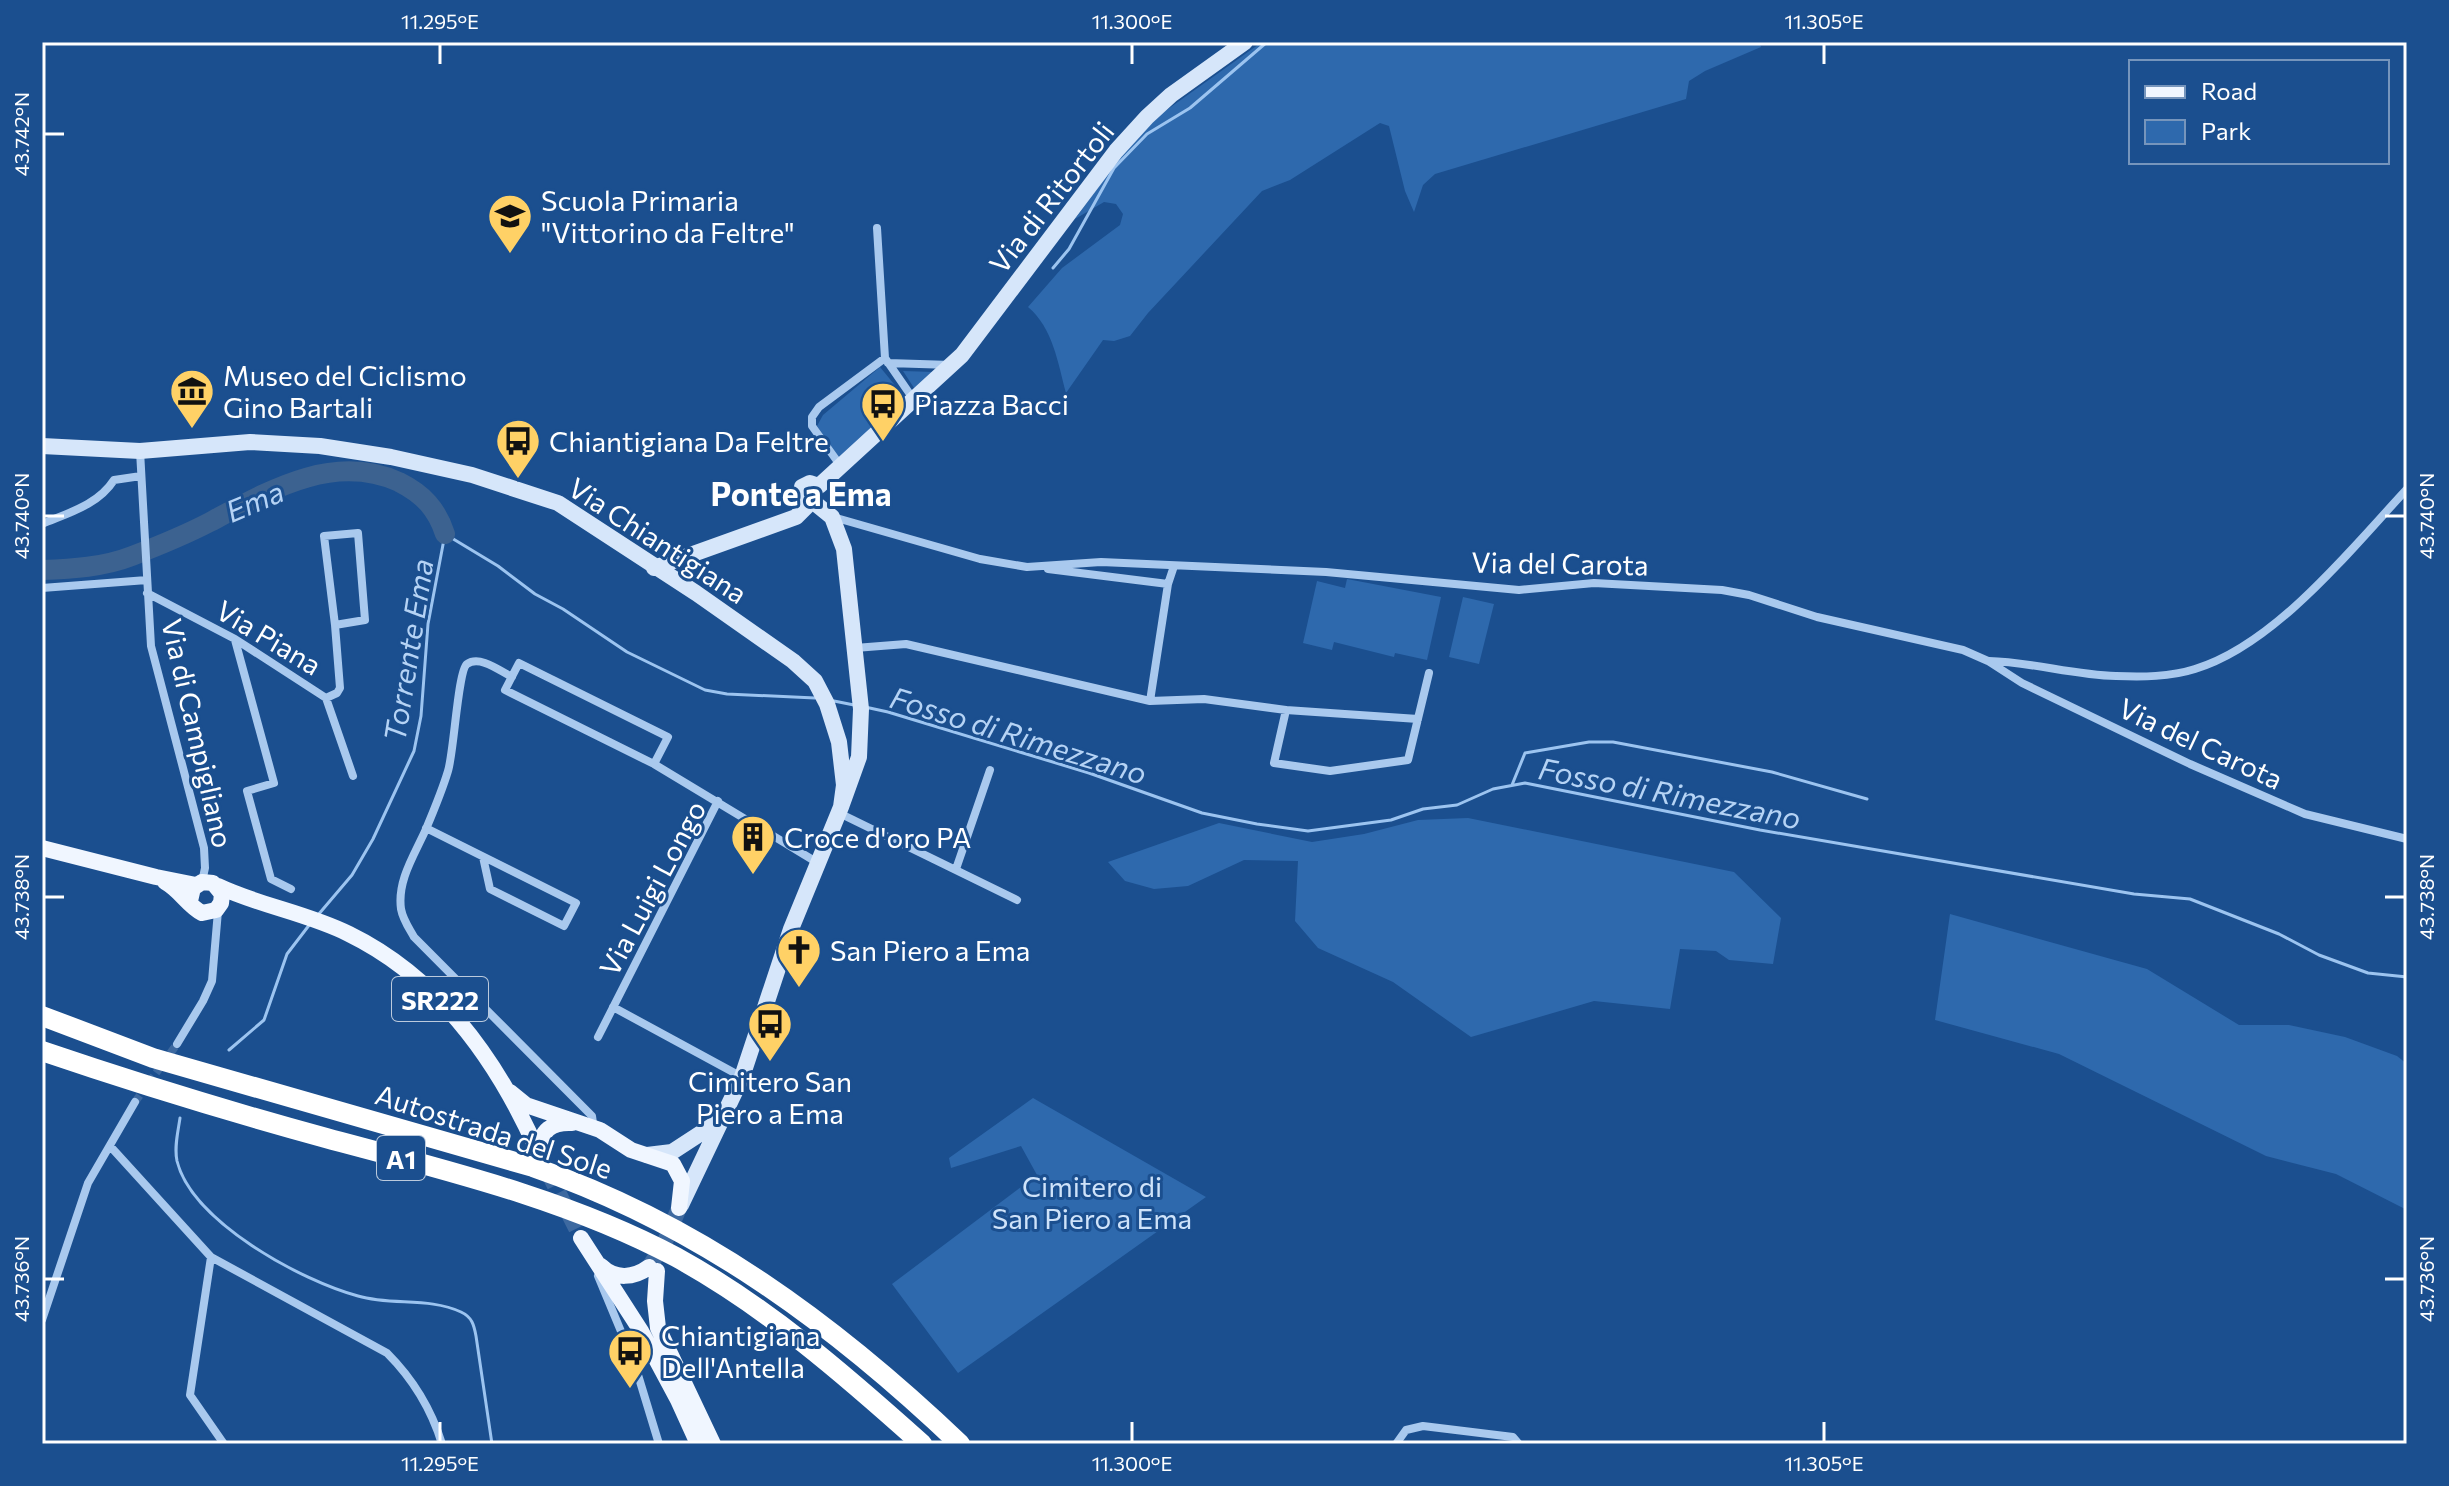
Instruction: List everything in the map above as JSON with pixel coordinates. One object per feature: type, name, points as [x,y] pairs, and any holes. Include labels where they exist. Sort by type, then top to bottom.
[{"type":"highway","name":"Autostrada del Sole","points":[[42,1016],[153,1058],[269,1093],[536,1156],[569,1179],[661,1220],[747,1270],[873,1366],[960,1444]]},
{"type":"highway","name":"Autostrada del Sole","points":[[42,1051],[135,1092],[253,1118],[413,1161],[548,1202],[652,1245],[801,1339],[922,1444]]},
{"type":"main road","points":[[42,848],[156,877],[207,897]]},
{"type":"main road","name":"Via Chiantigiana","points":[[207,897],[244,897],[285,910],[350,934],[396,963],[441,1001],[464,1026],[506,1088],[536,1156]]},
{"type":"main road","name":"Via Chiantigiana","points":[[506,1088],[526,1105],[610,1135],[631,1150],[668,1161],[678,1169],[682,1187],[679,1208]]},
{"type":"main road","points":[[536,1156],[540,1139],[547,1128],[559,1123],[585,1125]]},
{"type":"main road","points":[[581,1238],[641,1331],[698,1444]]},
{"type":"main road","points":[[593,1259],[607,1272],[621,1276],[653,1269],[658,1328],[713,1444]]},
{"type":"street","name":"Via di Ritortoli","points":[[812,504],[800,497],[802,487],[810,483],[819,486],[951,365],[1136,128],[1171,95],[1245,42]]},
{"type":"street","points":[[877,228],[887,360],[914,401]]},
{"type":"street","points":[[840,465],[812,426],[812,417],[819,407],[887,360],[951,365]]},
{"type":"street","name":"Via Chiantigiana","points":[[42,446],[140,451],[213,443],[277,443],[353,450],[458,472],[558,503],[696,593],[793,661],[815,681],[835,723],[844,785],[840,810]]},
{"type":"street","name":"Via di Campigliano","points":[[140,451],[151,646],[204,848],[207,897],[215,927],[212,981],[177,1044]]},
{"type":"street","points":[[42,524],[105,494],[114,480],[141,476]]},
{"type":"street","name":"Via del Carota","points":[[1988,661],[2024,662],[2073,673],[2115,676],[2166,675],[2196,669],[2239,648],[2303,601],[2407,489]]},
{"type":"street","points":[[654,568],[796,517],[812,504],[832,517]]},
{"type":"street","name":"Via Chiantigiana","points":[[679,1208],[742,1077],[791,929],[857,768],[860,706],[844,549],[832,517]]},
{"type":"street","name":"Via del Carota","points":[[832,517],[980,559],[1168,584]]},
{"type":"street","name":"Via Piana","points":[[326,698],[340,688],[324,536],[358,533],[365,620],[335,625]]},
{"type":"street","name":"Via del Carota","points":[[1027,567],[1101,562],[1326,572],[1519,590],[1594,583],[1722,590],[1749,595],[1817,617],[1963,650],[1988,661],[2022,683],[2190,764],[2305,814],[2407,839]]},
{"type":"street","points":[[1150,701],[1168,584],[1174,566]]},
{"type":"street","points":[[42,588],[147,580]]},
{"type":"street","name":"Via Piana","points":[[147,593],[235,639],[326,698],[353,776]]},
{"type":"street","points":[[235,639],[274,783],[247,791],[271,879],[291,889]]},
{"type":"street","points":[[854,648],[906,644],[1150,701],[1204,699],[1286,710],[1418,719]]},
{"type":"street","points":[[512,677],[479,661],[463,668],[459,680],[452,753],[426,828],[405,875],[401,892],[403,917],[414,937],[589,1112],[593,1121],[585,1125]]},
{"type":"street","points":[[654,764],[668,737],[519,663],[505,690],[654,764],[718,801]]},
{"type":"street","points":[[1286,710],[1274,763],[1330,771],[1408,760],[1429,673]]},
{"type":"street","points":[[956,869],[990,770]]},
{"type":"street","name":"Via Luigi Longo","points":[[598,1037],[718,801],[818,863]]},
{"type":"street","points":[[840,810],[1017,900]]},
{"type":"street","points":[[426,828],[576,903],[564,926],[490,889],[483,857]]},
{"type":"street","points":[[207,897],[215,927]]},
{"type":"street","name":"Via Luigi Longo","points":[[613,1007],[742,1077]]},
{"type":"street","points":[[42,1320],[88,1183],[110,1146],[135,1092]]},
{"type":"street","name":"Via Chiantigiana","points":[[646,1155],[672,1152],[722,1118]]},
{"type":"street","points":[[110,1146],[211,1257],[387,1353],[409,1375],[424,1400],[442,1444]]},
{"type":"street","points":[[211,1257],[190,1395],[224,1444]]},
{"type":"street","points":[[593,1259],[635,1365],[659,1444]]},
{"type":"street","points":[[1396,1444],[1406,1430],[1423,1426],[1513,1437],[1519,1444]]},
{"type":"green space","points":[[1262,42],[1759,42],[1761,47],[1689,81],[1686,99],[1435,174],[1423,185],[1414,212],[1405,191],[1389,126],[1380,123],[1290,180],[1262,191],[1130,336],[1114,341],[1103,340],[1066,393],[1049,336],[1028,307],[1062,268],[1120,225],[1123,214],[1116,204],[1104,202],[1075,219],[1135,137],[1161,114]]},
{"type":"green space","points":[[880,367],[907,400],[839,457],[817,426],[823,415]]},
{"type":"green space","points":[[903,371],[934,372],[916,391]]},
{"type":"green space","points":[[1347,579],[1441,597],[1427,660],[1395,653],[1394,657],[1334,642],[1332,650],[1303,643],[1317,581],[1345,588]]},
{"type":"green space","points":[[1463,597],[1494,604],[1479,664],[1449,657]]},
{"type":"green space","points":[[1468,818],[1734,872],[1781,918],[1773,964],[1729,960],[1716,951],[1680,949],[1670,1009],[1594,1001],[1471,1037],[1393,982],[1318,948],[1295,921],[1298,861],[1244,860],[1188,886],[1154,889],[1125,881],[1108,862],[1219,823],[1312,842],[1364,834],[1418,820]]},
{"type":"green space","points":[[1950,914],[2147,969],[2239,1025],[2289,1025],[2345,1037],[2397,1056],[2407,1064],[2407,1210],[2336,1174],[2266,1156],[2059,1054],[1935,1020]]},
{"type":"green space","name":"Cimitero di San Piero a Ema","points":[[1033,1098],[1206,1197],[958,1373],[892,1284],[1037,1175],[1021,1146],[951,1168],[949,1158]]},
{"type":"waterway","points":[[1053,268],[1069,249],[1114,168],[1147,134],[1190,108],[1267,42]]},
{"type":"waterway","name":"Ema","points":[[42,570],[88,567],[121,560],[191,531],[278,488],[325,473],[350,471],[399,482],[428,503],[445,534]]},
{"type":"waterway","name":"Fosso di Rimezzano","points":[[318,915],[352,875],[373,839],[414,751],[421,716],[428,624],[445,534],[627,652],[705,690],[815,698]]},
{"type":"waterway","name":"Fosso di Rimezzano","points":[[834,701],[854,705]]},
{"type":"waterway","name":"Fosso di Rimezzano","points":[[865,707],[1089,773],[1202,813],[1257,824],[1308,831],[1391,820],[1423,809],[1457,805],[1493,789],[1525,783],[1760,830],[2134,894],[2190,899],[2368,973],[2407,977]]},
{"type":"waterway","points":[[1512,785],[1525,753],[1589,742],[1613,742],[1772,772],[1867,799]]},
{"type":"waterway","name":"Torrente Ema","points":[[229,1050],[264,1020],[287,954],[310,924]]},
{"type":"waterway","name":"Torrente Ema","points":[[180,1118],[176,1156],[187,1184],[226,1227],[252,1246],[308,1277],[358,1296],[449,1307],[468,1316],[476,1336],[492,1444]]},
{"type":"tunnel","points":[[135,1102],[177,1044]]},
{"type":"tunnel","points":[[537,1150],[581,1238]]},
{"type":"tunnel","points":[[649,1267],[664,1244],[679,1208]]},
{"type":"place","name":"Scuola Primaria \"Vittorino da Feltre\"","points":[[510,255]]},
{"type":"place","name":"Museo del Ciclismo Gino Bartali","points":[[192,430]]},
{"type":"place","name":"Piazza Bacci","points":[[883,443]]},
{"type":"place","name":"Chiantigiana Da Feltre","points":[[518,480]]},
{"type":"place","name":"Croce d'oro PA","points":[[753,876]]},
{"type":"place","name":"San Piero a Ema","points":[[799,989]]},
{"type":"place","name":"Cimitero San Piero a Ema","points":[[770,1063]]},
{"type":"place","name":"Chiantigiana Dell'Antella","points":[[630,1390]]},
{"type":"district","name":"Ponte a Ema","points":[[801,493]]}]
